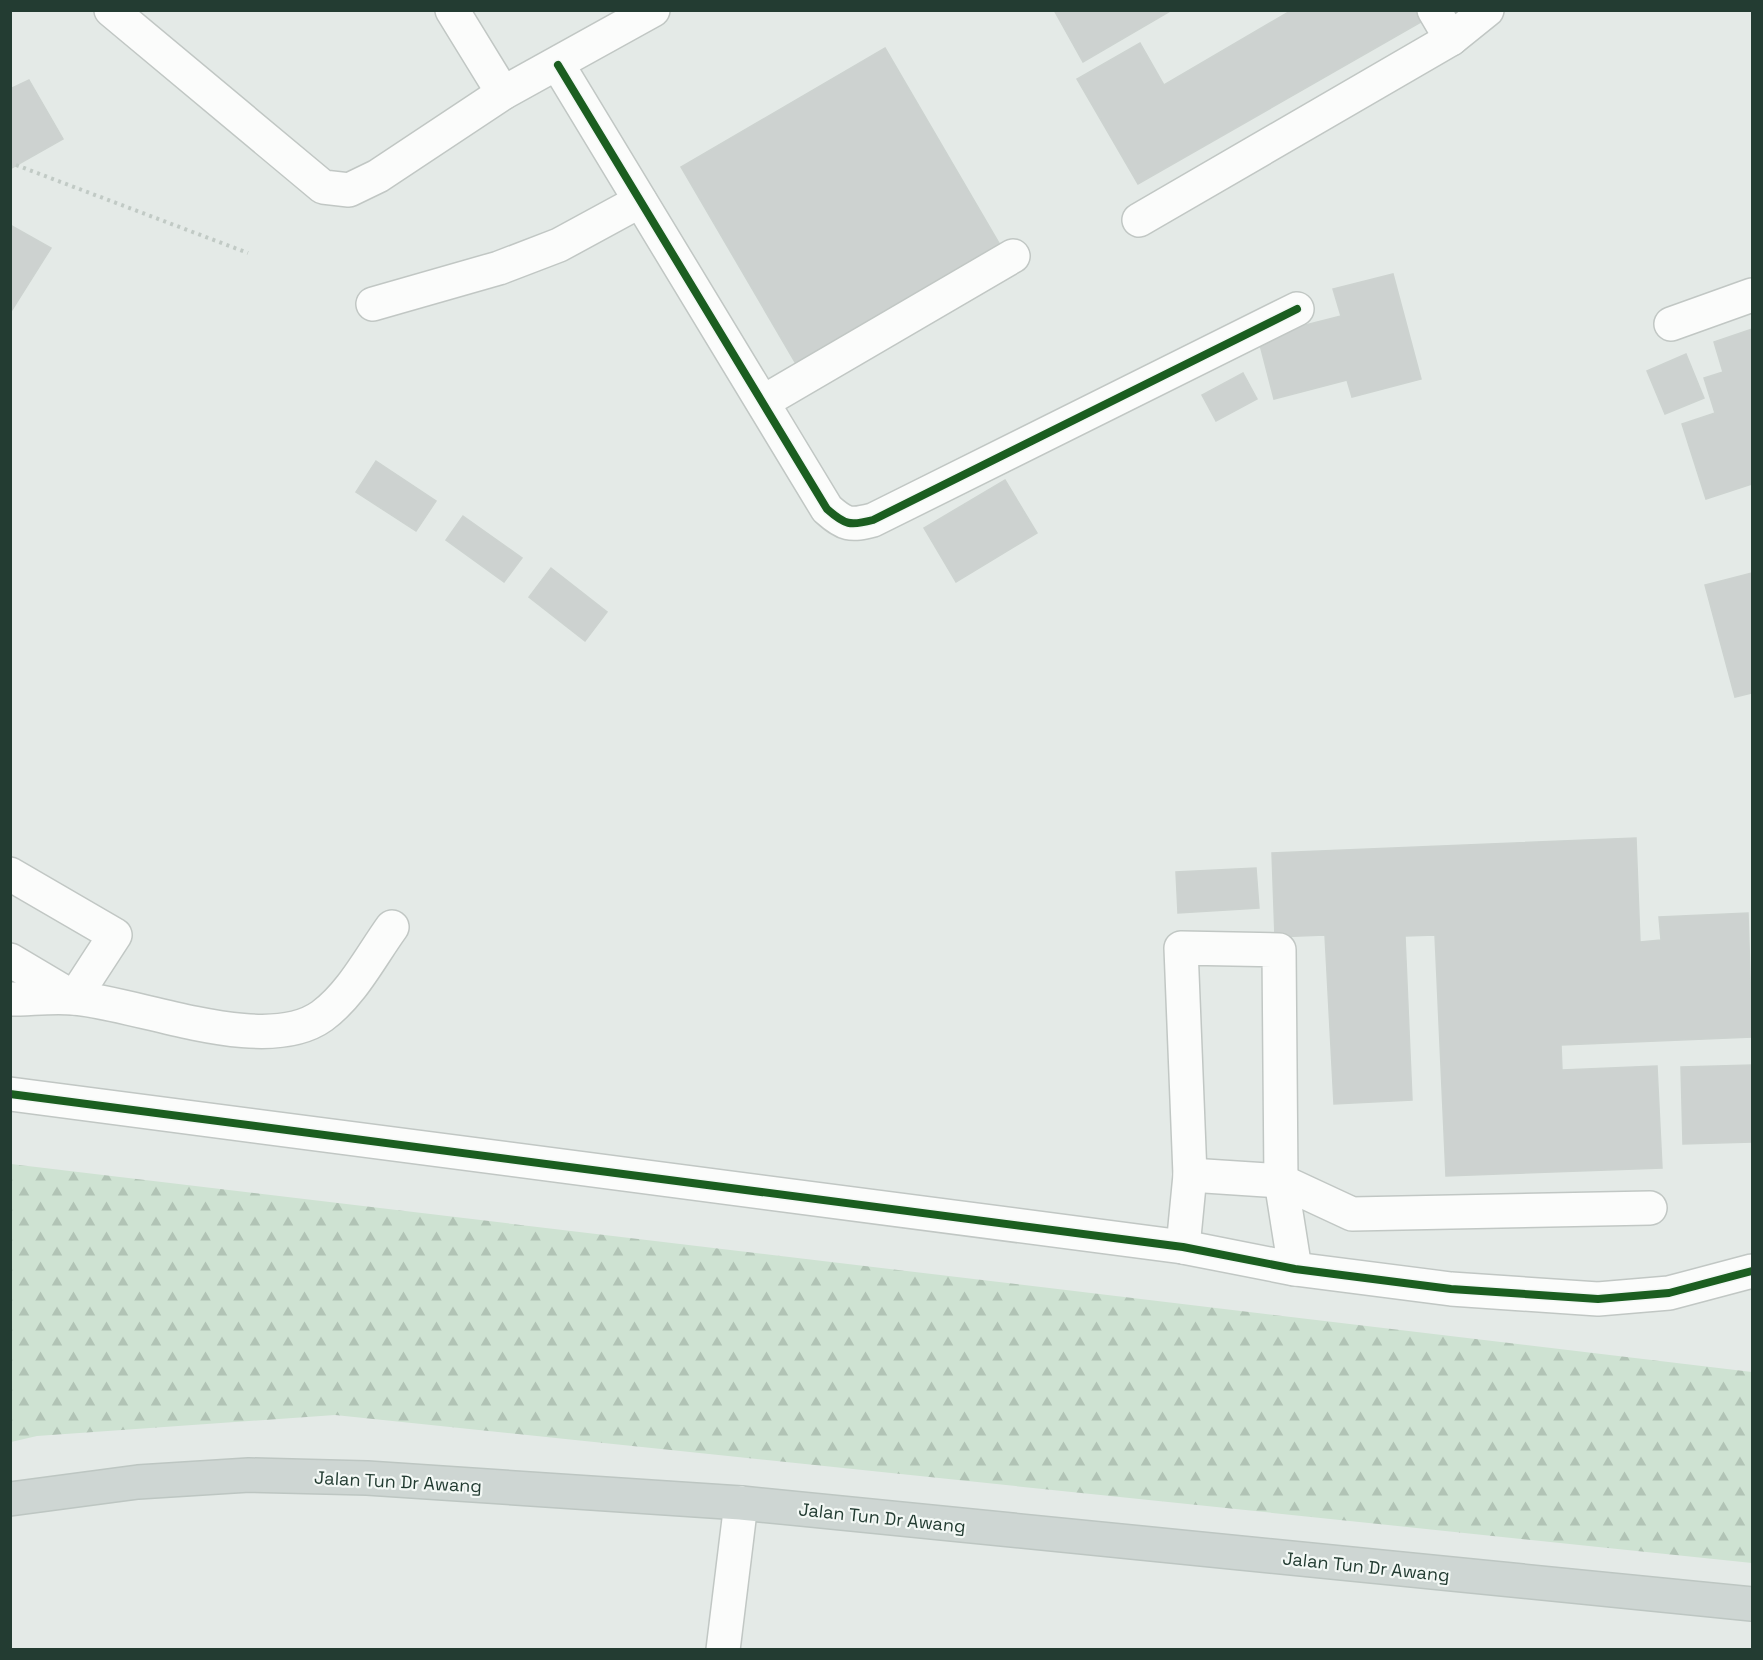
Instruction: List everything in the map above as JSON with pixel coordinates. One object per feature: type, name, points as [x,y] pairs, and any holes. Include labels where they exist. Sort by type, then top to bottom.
[{"type":"main road","name":"Jalan Tun Dr Awang","points":[[10,1499],[138,1482],[249,1475],[367,1478],[741,1503],[1752,1604]]},
{"type":"street","points":[[111,10],[323,187],[349,190],[378,176],[503,93],[558,65],[653,10]]},
{"type":"street","points":[[452,10],[503,93]]},
{"type":"street","points":[[1434,10],[1451,39]]},
{"type":"street","points":[[1139,220],[1451,39],[1487,10]]},
{"type":"street","points":[[558,65],[827,509],[842,522],[857,524],[873,520],[1297,309]]},
{"type":"street","points":[[373,304],[499,268],[559,245],[640,201]]},
{"type":"street","points":[[763,402],[1013,256]]},
{"type":"street","points":[[1671,324],[1752,295]]},
{"type":"street","points":[[10,874],[115,935],[74,998]]},
{"type":"street","points":[[10,999],[74,998],[253,1032],[293,1030],[321,1017],[339,1001],[392,927]]},
{"type":"street","points":[[1183,1248],[1190,1175],[1181,948],[1279,950],[1281,1181],[1295,1269]]},
{"type":"street","points":[[10,960],[74,998]]},
{"type":"street","points":[[10,1094],[1183,1248],[1295,1269],[1451,1289],[1598,1299],[1669,1293],[1752,1271]]},
{"type":"street","points":[[1190,1175],[1281,1181],[1352,1214],[1650,1208]]},
{"type":"street","points":[[723,1650],[741,1503]]},
{"type":"path","points":[[16,165],[248,254]]},
{"type":"green space","points":[[11,1164],[1752,1372],[1752,1563],[335,1415],[37,1436],[11,1442]]},
{"type":"building","points":[[1054,10],[1172,10],[1083,62]]},
{"type":"building","points":[[1292,10],[1414,10],[1421,22],[1138,184],[1077,79],[1140,43],[1164,85]]},
{"type":"building","points":[[885,48],[1003,250],[799,369],[681,167]]},
{"type":"building","points":[[29,80],[63,139],[10,169],[10,89]]},
{"type":"building","points":[[10,225],[51,248],[12,310],[10,310]]},
{"type":"building","points":[[1393,274],[1421,379],[1352,397],[1347,380],[1274,399],[1258,337],[1341,316],[1333,289]]},
{"type":"building","points":[[1752,329],[1752,484],[1706,499],[1682,424],[1715,413],[1704,378],[1723,372],[1714,342]]},
{"type":"building","points":[[1686,354],[1704,398],[1665,414],[1647,371]]},
{"type":"building","points":[[1243,373],[1257,399],[1216,421],[1202,395]]},
{"type":"building","points":[[376,461],[436,501],[416,531],[356,492]]},
{"type":"building","points":[[1005,480],[1037,533],[956,582],[924,528]]},
{"type":"building","points":[[463,516],[522,558],[504,582],[446,540]]},
{"type":"building","points":[[551,568],[607,612],[585,641],[529,597]]},
{"type":"building","points":[[1752,573],[1752,693],[1735,697],[1705,585]]},
{"type":"building","points":[[1636,838],[1640,942],[1661,940],[1659,917],[1748,913],[1752,1037],[1561,1045],[1562,1070],[1657,1066],[1662,1168],[1446,1176],[1435,935],[1405,936],[1412,1100],[1334,1104],[1325,935],[1275,937],[1272,853]]},
{"type":"building","points":[[1256,868],[1259,908],[1178,913],[1176,872]]},
{"type":"building","points":[[1752,1065],[1752,1142],[1683,1144],[1681,1067]]},
{"type":"cycle path","points":[[558,65],[827,509],[848,523],[873,520],[1297,309]]},
{"type":"cycle path","points":[[10,1094],[1183,1247],[1295,1269],[1451,1289],[1598,1299],[1669,1293],[1752,1271]]}]
